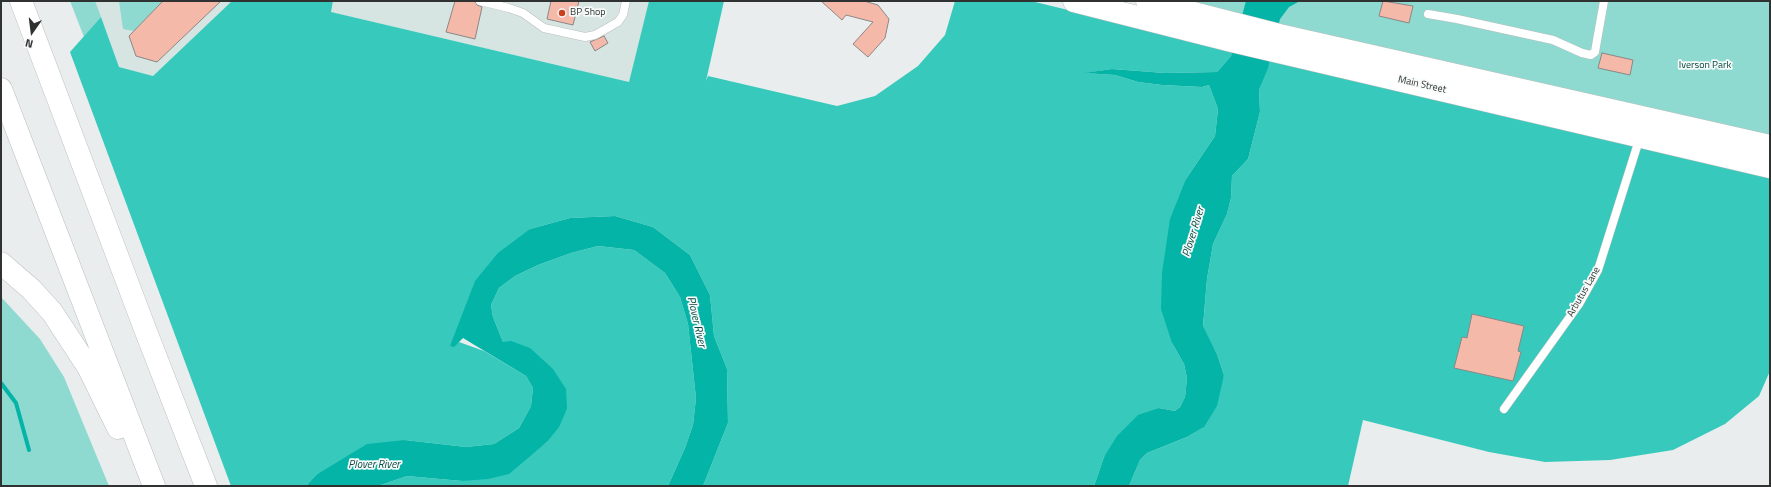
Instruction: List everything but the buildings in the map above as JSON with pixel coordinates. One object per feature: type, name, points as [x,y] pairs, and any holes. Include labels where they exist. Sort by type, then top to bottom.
[{"type":"main road","points":[[21,1],[133,299],[206,486]]},
{"type":"main road","name":"Main Street","points":[[1074,1],[1234,33],[1770,146]]},
{"type":"main road","name":"Main Street","points":[[1147,1],[1234,33]]},
{"type":"main road","name":"Main Street","points":[[1277,43],[1640,137],[1770,167]]},
{"type":"main road","points":[[1,89],[154,486]]},
{"type":"main road","points":[[1,263],[31,289],[52,312],[88,367],[120,433],[141,486]]},
{"type":"lane","points":[[480,1],[523,13],[544,28],[585,37],[595,35],[618,22],[623,15],[626,1]]},
{"type":"lane","points":[[1428,14],[1457,18],[1553,40],[1582,53],[1591,55],[1595,52],[1604,1]]},
{"type":"lane","name":"Arbutus Lane","points":[[1504,409],[1579,304],[1598,270],[1640,137]]},
{"type":"shaded area","points":[[70,1],[232,1],[153,76],[119,67],[101,18]]},
{"type":"shaded area","points":[[232,1],[333,1],[331,12],[629,82],[649,1],[724,1],[706,81],[708,76],[837,106],[875,96],[918,66],[945,35],[955,1],[1031,1],[1233,50],[1231,56],[1217,72],[1165,73],[1112,69],[1085,73],[1115,75],[1138,82],[1162,85],[1202,87],[1209,85],[1218,109],[1215,136],[1186,179],[1172,343],[1184,364],[1187,378],[1185,397],[1180,407],[1175,411],[1159,408],[1104,457],[1094,486],[703,486],[728,423],[727,369],[714,336],[710,295],[690,255],[653,227],[615,216],[570,218],[530,229],[450,346],[459,342],[484,351],[526,376],[533,388],[531,406],[519,428],[494,444],[466,447],[405,440],[316,475],[306,486],[231,486],[70,52],[101,17],[119,67],[153,76]]},
{"type":"shaded area","points":[[333,1],[649,1],[629,82],[330,12]]},
{"type":"shaded area","points":[[1270,60],[1770,178],[1770,371],[1759,396],[1725,424],[1673,450],[1610,460],[1545,462],[1489,452],[1363,420],[1348,486],[1129,486],[1140,460],[1147,453],[1187,437],[1202,428],[1224,375],[1217,354],[1203,327],[1207,279],[1213,244],[1227,214],[1231,198],[1232,176],[1248,159],[1260,112],[1259,90]]},
{"type":"shaded area","points":[[598,246],[634,250],[665,273],[680,297],[688,324],[696,398],[693,425],[685,448],[668,486],[378,486],[407,476],[462,481],[529,456],[547,442],[567,409],[503,342],[493,317],[491,305],[499,288],[515,276],[538,265],[571,253]]},
{"type":"green space","points":[[70,1],[95,1],[101,17],[84,37]]},
{"type":"green space","points":[[119,1],[163,1],[134,31],[123,29]]},
{"type":"green space","name":"Iverson Park","points":[[1147,1],[1770,1],[1770,146]]},
{"type":"green space","points":[[1,297],[40,339],[64,377],[109,486],[1,486]]},
{"type":"water","name":"Plover River","points":[[1246,1],[1300,1],[1289,7],[1280,19],[1268,68],[1259,90],[1260,112],[1248,159],[1232,176],[1231,198],[1227,214],[1213,244],[1207,279],[1203,326],[1217,354],[1224,375],[1217,406],[1204,427],[1187,437],[1147,453],[1140,460],[1129,486],[1094,486],[1104,457],[1117,436],[1138,415],[1159,408],[1175,411],[1180,407],[1185,397],[1187,378],[1184,364],[1172,343],[1161,309],[1162,273],[1170,219],[1186,179],[1215,136],[1218,109],[1209,85],[1202,87],[1162,85],[1138,82],[1115,75],[1083,73],[1112,69],[1165,73],[1217,72],[1231,56]]},
{"type":"water","name":"Plover River","points":[[615,216],[653,227],[690,255],[710,295],[714,336],[727,369],[728,423],[703,486],[668,486],[685,448],[693,425],[696,398],[688,324],[680,297],[665,273],[634,250],[598,246],[571,253],[538,265],[515,276],[499,288],[491,305],[493,317],[503,342],[511,341],[530,348],[553,369],[566,389],[567,409],[559,427],[547,442],[509,474],[488,479],[462,481],[407,476],[378,486],[306,486],[316,475],[367,444],[405,440],[466,447],[494,444],[519,428],[531,406],[533,388],[526,376],[463,338],[454,347],[450,346],[475,281],[498,253],[530,229],[570,218]]},
{"type":"waterway","points":[[1,383],[16,403],[29,450]]},
{"type":"place","name":"BP Shop","points":[[562,13]]}]
